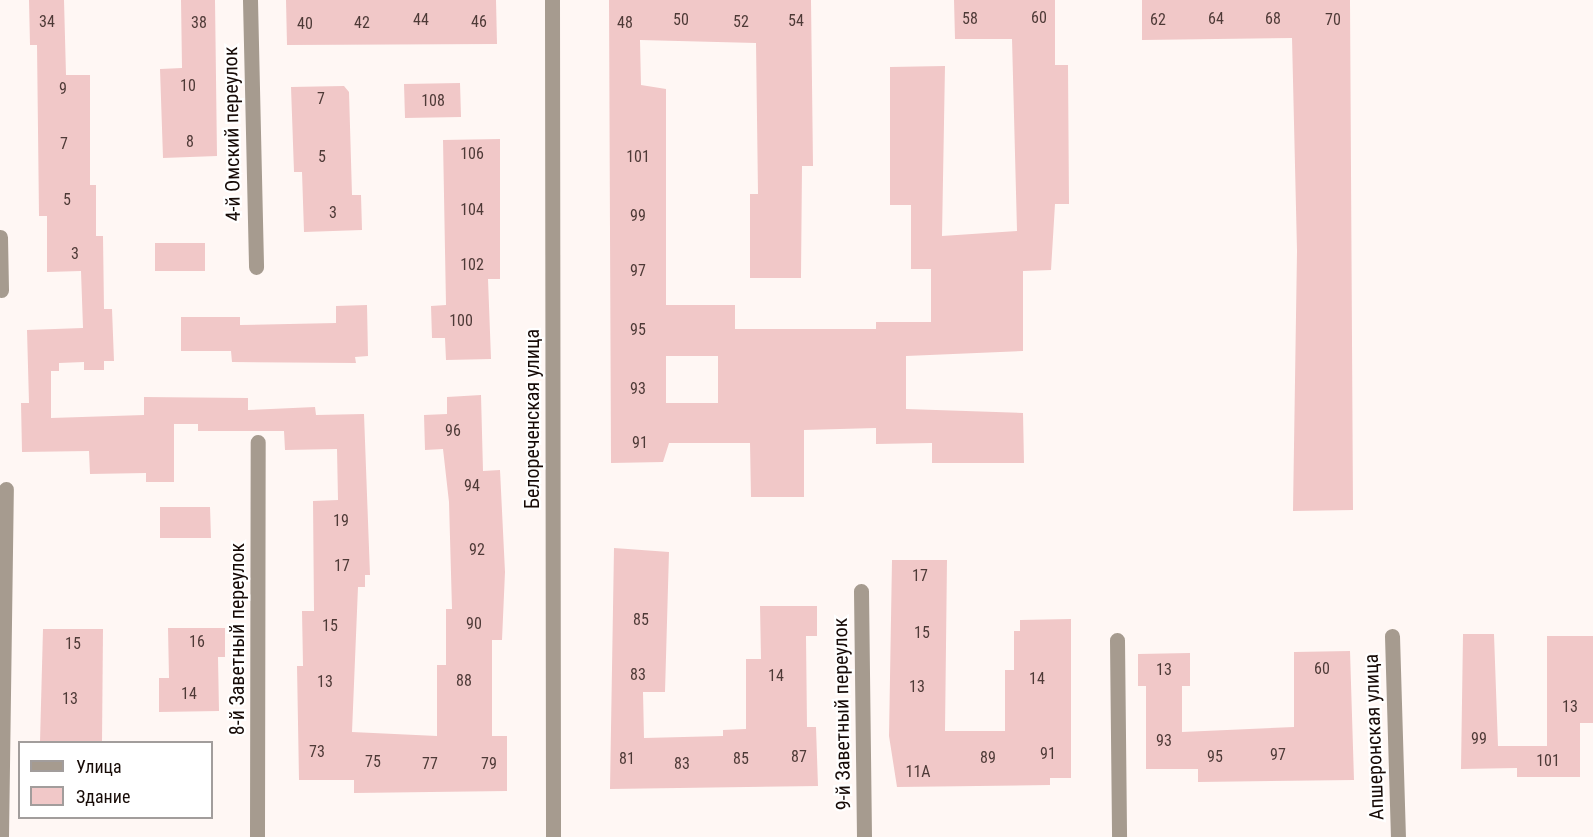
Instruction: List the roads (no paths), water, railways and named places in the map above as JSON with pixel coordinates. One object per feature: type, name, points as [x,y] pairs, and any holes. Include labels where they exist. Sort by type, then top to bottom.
[{"type":"street","name":"4-й Омский переулок","points":[[250,0],[256,267]]},
{"type":"street","name":"Белореченская улица","points":[[552,0],[553,837]]},
{"type":"street","points":[[0,237],[1,290]]},
{"type":"street","name":"8-й Заветный переулок","points":[[257,837],[258,442]]},
{"type":"street","points":[[1,837],[6,489]]},
{"type":"street","name":"9-й Заветный переулок","points":[[861,591],[864,837]]},
{"type":"street","name":"Апшеронская улица","points":[[1392,636],[1398,837]]},
{"type":"street","points":[[1117,640],[1119,837]]}]
